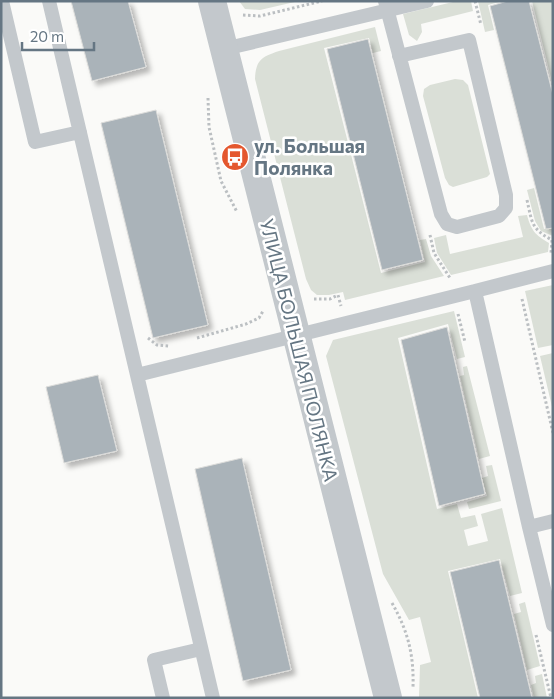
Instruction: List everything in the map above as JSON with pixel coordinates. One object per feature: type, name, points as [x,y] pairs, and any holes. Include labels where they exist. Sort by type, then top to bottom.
[{"type":"street","name":"УЛИЦА БОЛЬШАЯ ПОЛЯНКА","points":[[212,1],[388,698]]},
{"type":"lane","points":[[2,1],[35,142],[80,132]]},
{"type":"lane","points":[[49,1],[212,698]]},
{"type":"lane","points":[[224,49],[386,6],[427,1]]},
{"type":"lane","points":[[386,6],[441,214],[447,224],[457,227],[499,216],[506,208],[506,195],[469,40],[400,56]]},
{"type":"lane","points":[[137,375],[295,335],[458,301],[475,291],[551,272]]},
{"type":"lane","points":[[475,291],[553,625]]},
{"type":"lane","points":[[529,527],[553,521]]},
{"type":"lane","points":[[163,698],[154,660],[201,649]]},
{"type":"path","points":[[260,16],[322,1]]},
{"type":"path","points":[[208,90],[209,127],[221,181],[239,216]]},
{"type":"path","points":[[532,222],[538,233],[552,240],[551,272]]},
{"type":"path","points":[[434,253],[458,301],[465,344]]},
{"type":"path","points":[[522,298],[553,433]]},
{"type":"path","points":[[192,340],[246,324],[259,318],[264,310]]},
{"type":"path","points":[[148,338],[157,345],[170,346]]},
{"type":"path","points":[[535,631],[551,698]]},
{"type":"shaded area","points":[[239,1],[299,1],[260,10],[245,9]]},
{"type":"shaded area","points":[[457,1],[471,1],[473,11],[421,24],[422,32],[417,41],[409,35],[403,14]]},
{"type":"shaded area","points":[[478,1],[503,1],[488,5],[494,30],[485,32]]},
{"type":"shaded area","points":[[532,1],[553,1],[553,86]]},
{"type":"shaded area","points":[[375,27],[381,51],[373,53],[369,38],[324,48],[381,273],[425,262],[420,240],[426,239],[431,256],[444,276],[345,300],[343,292],[317,295],[311,290],[306,279],[255,79],[258,63],[264,57],[273,53]]},
{"type":"shaded area","points":[[455,79],[463,80],[468,85],[490,174],[487,177],[453,187],[449,185],[445,178],[423,96],[424,89],[430,85]]},
{"type":"shaded area","points":[[534,188],[544,229],[553,227],[553,236],[541,231],[535,221],[527,190]]},
{"type":"shaded area","points":[[527,215],[534,232],[549,243],[548,252],[451,275],[437,253],[434,238],[446,235],[450,254],[523,237],[518,216]]},
{"type":"shaded area","points":[[553,285],[553,345],[538,348],[525,291]]},
{"type":"shaded area","points":[[454,311],[465,357],[457,359],[448,324],[398,338],[437,509],[457,504],[461,518],[475,515],[478,526],[464,530],[468,546],[488,541],[481,514],[502,508],[522,593],[510,596],[500,559],[448,571],[478,698],[419,698],[420,665],[431,662],[420,617],[409,620],[383,574],[326,356],[333,340]]},
{"type":"shaded area","points":[[553,353],[553,411],[540,356]]},
{"type":"shaded area","points":[[467,366],[490,456],[479,459],[460,376],[464,375],[463,367]]},
{"type":"shaded area","points":[[492,465],[501,501],[469,509],[467,502],[487,496],[482,478],[488,476],[486,466]]},
{"type":"shaded area","points":[[525,602],[540,666],[527,670],[514,614],[521,612],[519,604]]},
{"type":"shaded area","points":[[542,674],[547,698],[534,698],[531,685],[536,683],[535,676]]},
{"type":"building","points":[[71,1],[128,1],[146,67],[92,81]]},
{"type":"building","points":[[508,1],[529,1],[553,95],[553,228],[546,229],[490,6]]},
{"type":"building","points":[[368,39],[423,260],[382,270],[327,49]]},
{"type":"building","points":[[156,110],[208,325],[153,338],[101,123]]},
{"type":"building","points":[[447,327],[485,494],[439,506],[401,340]]},
{"type":"building","points":[[98,375],[117,451],[64,463],[46,387]]},
{"type":"building","points":[[242,458],[291,670],[243,681],[195,469]]},
{"type":"building","points":[[499,560],[532,698],[480,698],[450,572]]},
{"type":"place","name":"ул. Большая Полянка","points":[[235,157]]}]
